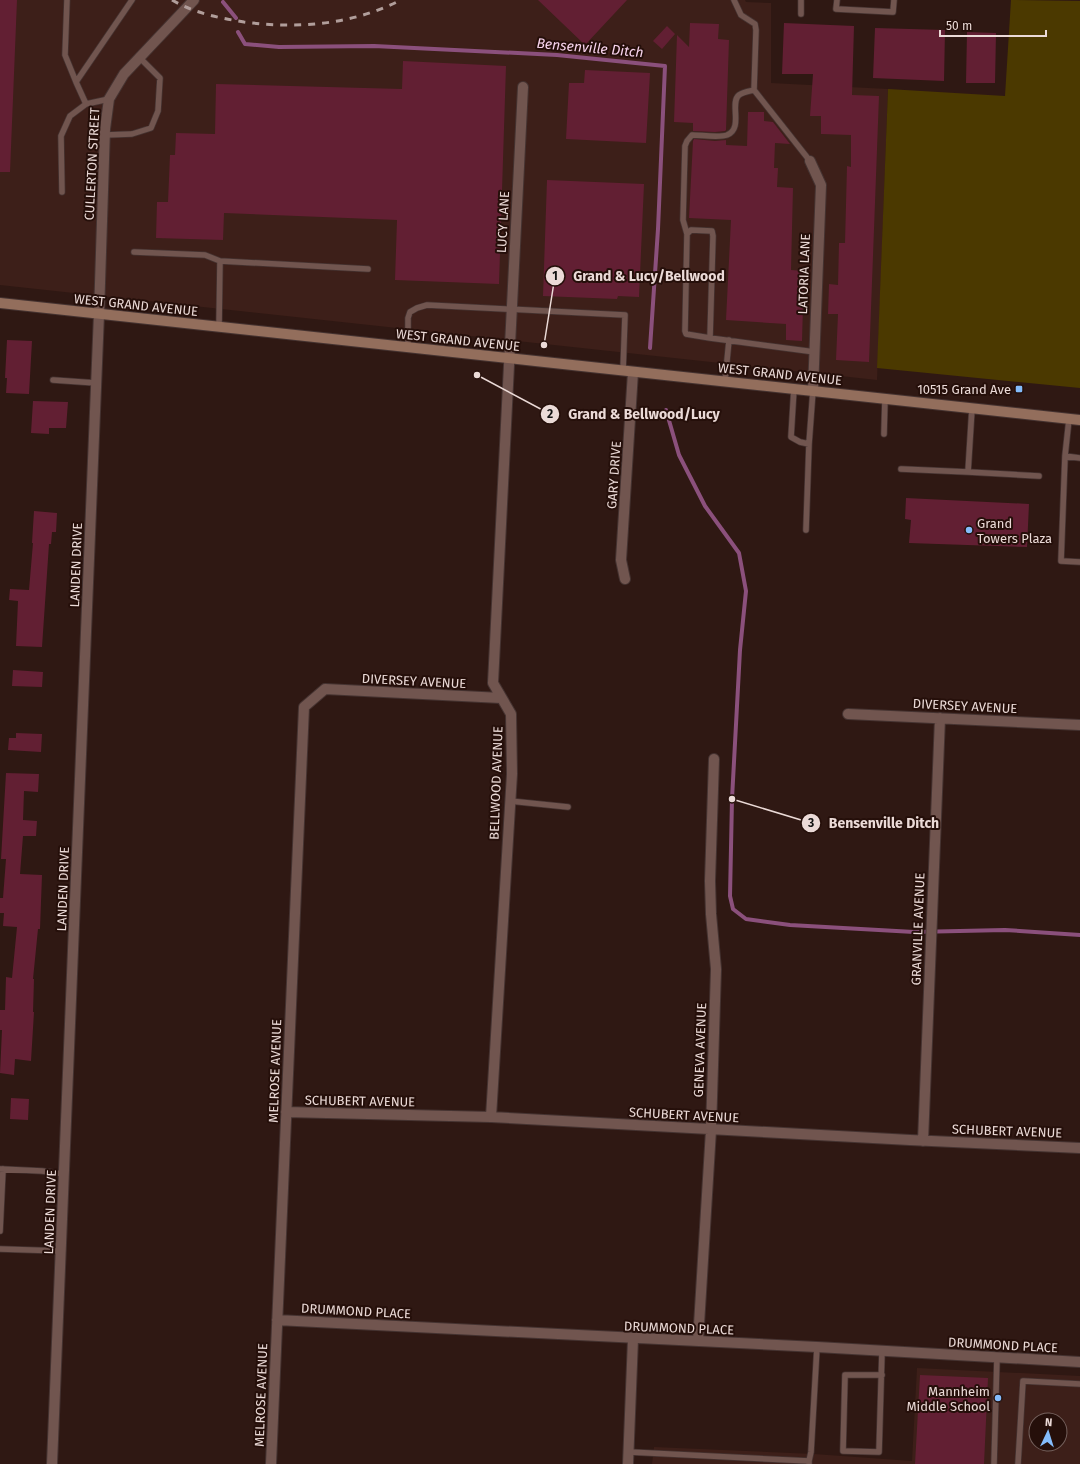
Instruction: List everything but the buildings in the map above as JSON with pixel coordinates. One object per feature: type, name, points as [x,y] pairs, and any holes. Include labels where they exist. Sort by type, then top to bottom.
[{"type":"main road","name":"WEST GRAND AVENUE","points":[[0,303],[1080,420]]},
{"type":"street","name":"CULLERTON STREET","points":[[99,314],[105,135],[109,99],[124,74],[194,0]]},
{"type":"street","name":"LUCY LANE","points":[[508,358],[512,309],[523,87]]},
{"type":"street","name":"LATORIA LANE","points":[[810,161],[820,185],[813,390]]},
{"type":"street","name":"LANDEN DRIVE","points":[[52,1464],[99,314]]},
{"type":"street","name":"BELLWOOD AVENUE","points":[[491,1117],[512,774],[511,714],[493,683],[508,358]]},
{"type":"street","name":"GARY DRIVE","points":[[625,579],[621,560],[628,371]]},
{"type":"street","name":"DIVERSEY AVENUE","points":[[325,689],[501,698]]},
{"type":"street","name":"MELROSE AVENUE","points":[[271,1464],[304,707],[325,689]]},
{"type":"street","name":"DIVERSEY AVENUE","points":[[848,714],[1080,725]]},
{"type":"street","name":"GRANVILLE AVENUE","points":[[923,1141],[929,954],[940,718]]},
{"type":"street","name":"GENEVA AVENUE","points":[[698,1341],[711,1130],[716,970],[711,914],[710,881],[714,759]]},
{"type":"street","name":"SCHUBERT AVENUE","points":[[286,1112],[491,1117],[711,1130],[1080,1148]]},
{"type":"street","name":"DRUMMOND PLACE","points":[[277,1320],[817,1347],[1080,1362]]},
{"type":"street","points":[[628,1464],[633,1339]]},
{"type":"lane","points":[[67,0],[65,55],[86,104]]},
{"type":"lane","points":[[76,82],[132,0]]},
{"type":"lane","points":[[734,0],[741,15],[754,24],[756,30],[754,90],[810,161]]},
{"type":"lane","points":[[801,0],[801,14]]},
{"type":"lane","points":[[837,0],[836,9],[893,12],[894,0]]},
{"type":"lane","points":[[105,135],[132,134],[151,128],[158,110],[160,78],[140,58]]},
{"type":"lane","points":[[754,90],[740,94],[737,98],[735,126],[731,132],[726,136],[692,135],[685,146],[683,220],[687,234],[685,331],[686,334],[710,338],[815,352]]},
{"type":"lane","points":[[62,192],[61,136],[70,116],[86,104],[109,99]]},
{"type":"lane","points":[[687,234],[691,230],[712,231],[710,338]]},
{"type":"lane","points":[[134,252],[205,255],[220,261],[368,270]]},
{"type":"lane","points":[[219,327],[220,261]]},
{"type":"lane","points":[[408,347],[408,318],[410,312],[427,305],[624,315],[628,371]]},
{"type":"lane","points":[[725,381],[729,340]]},
{"type":"lane","points":[[53,380],[96,383]]},
{"type":"lane","points":[[794,388],[791,437],[800,442],[809,444]]},
{"type":"lane","points":[[806,530],[809,444],[813,390]]},
{"type":"lane","points":[[884,434],[885,398]]},
{"type":"lane","points":[[968,472],[972,408]]},
{"type":"lane","points":[[1069,419],[1065,456],[1061,561],[1080,562]]},
{"type":"lane","points":[[1065,456],[1080,458]]},
{"type":"lane","points":[[901,469],[1039,476]]},
{"type":"lane","points":[[510,801],[568,807]]},
{"type":"lane","points":[[0,1231],[2,1169],[42,1171],[64,1174]]},
{"type":"lane","points":[[0,1249],[61,1251]]},
{"type":"lane","points":[[629,1452],[809,1463],[811,1452],[817,1347]]},
{"type":"lane","points":[[882,1351],[882,1375],[879,1452],[843,1451],[845,1375],[882,1375]]},
{"type":"lane","points":[[994,1464],[997,1357]]},
{"type":"lane","points":[[1018,1464],[1022,1381],[1080,1384]]},
{"type":"shaded area","points":[[0,0],[745,0],[746,2],[771,3],[771,83],[888,89],[877,380],[0,285]]},
{"type":"shaded area","points":[[1011,0],[1080,1],[1080,388],[877,368],[888,89],[1005,96]]},
{"type":"shaded area","name":"Mannheim Middle School","points":[[917,1368],[1080,1376],[1080,1464],[652,1464],[654,1447],[814,1454],[912,1461]]},
{"type":"waterway","name":"Bensenville Ditch","points":[[223,2],[236,18]]},
{"type":"waterway","name":"Bensenville Ditch","points":[[238,32],[245,44],[279,47],[374,46],[557,55],[665,66],[658,229],[650,348]]},
{"type":"waterway","name":"Bensenville Ditch","points":[[666,410],[679,455],[705,506],[739,553],[746,591],[740,650],[732,799],[730,896],[733,909],[746,919],[790,925],[914,932],[1005,930],[1080,935]]},
{"type":"railway","points":[[172,0],[198,12],[216,17],[244,22],[285,25],[305,25],[344,20],[363,15],[401,0]]},
{"type":"place","name":"Grand & Lucy/Bellwood","points":[[544,345]]},
{"type":"place","name":"Grand & Bellwood/Lucy","points":[[477,375]]},
{"type":"place","name":"10515 Grand Ave","points":[[1019,389]]},
{"type":"place","name":"Grand Towers Plaza","points":[[969,530]]},
{"type":"place","name":"Bensenville Ditch","points":[[732,799]]},
{"type":"place","name":"Mannheim Middle School","points":[[998,1398]]}]
